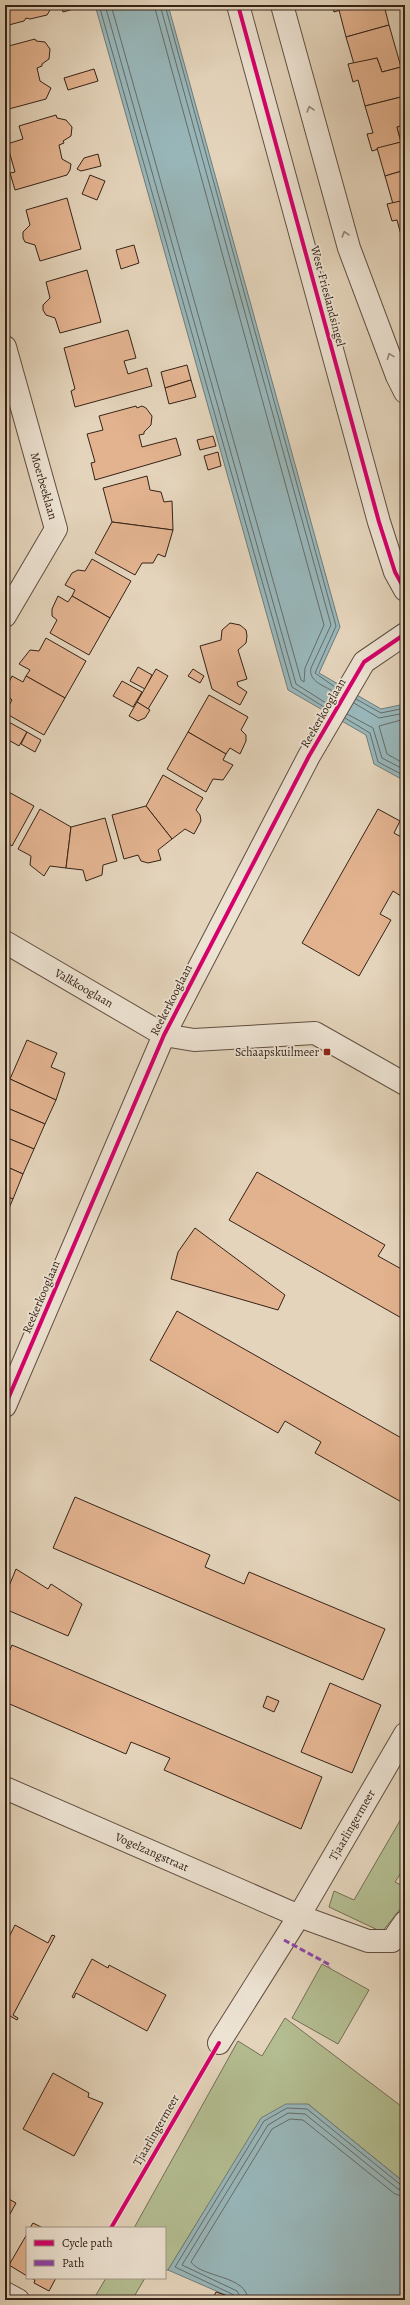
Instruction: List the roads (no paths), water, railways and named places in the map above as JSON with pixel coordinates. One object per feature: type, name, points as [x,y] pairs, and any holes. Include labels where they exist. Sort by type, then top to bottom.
[{"type":"street","name":"West-Frieslandsingel","points":[[238,5],[379,522],[395,572],[405,590]]},
{"type":"street","points":[[282,5],[349,248],[397,376],[405,392]]},
{"type":"street","name":"Moerbeeklaan","points":[[5,347],[56,529],[5,616]]},
{"type":"street","name":"Reekerkooglaan","points":[[5,1406],[164,1035],[326,726],[364,662],[405,634]]},
{"type":"street","name":"Valkkooglaan","points":[[5,942],[164,1035]]},
{"type":"street","points":[[164,1035],[194,1040],[315,1033],[405,1084]]},
{"type":"street","name":"Tjaarlingermeer","points":[[219,2043],[299,1916],[405,1734]]},
{"type":"street","name":"Vogelzangstraat","points":[[5,1788],[299,1916]]},
{"type":"street","points":[[299,1916],[368,1941],[398,1947],[405,1922]]},
{"type":"street","points":[[5,2292],[18,2300]]},
{"type":"water","points":[[95,5],[168,5],[340,627],[319,673],[381,709],[405,704],[405,781],[374,764],[366,735],[288,690]]},
{"type":"water","points":[[286,2104],[308,2104],[405,2183],[405,2300],[237,2300],[168,2270],[261,2118]]},
{"type":"place","name":"Schaapskuilmeer","points":[[327,1052]]}]
